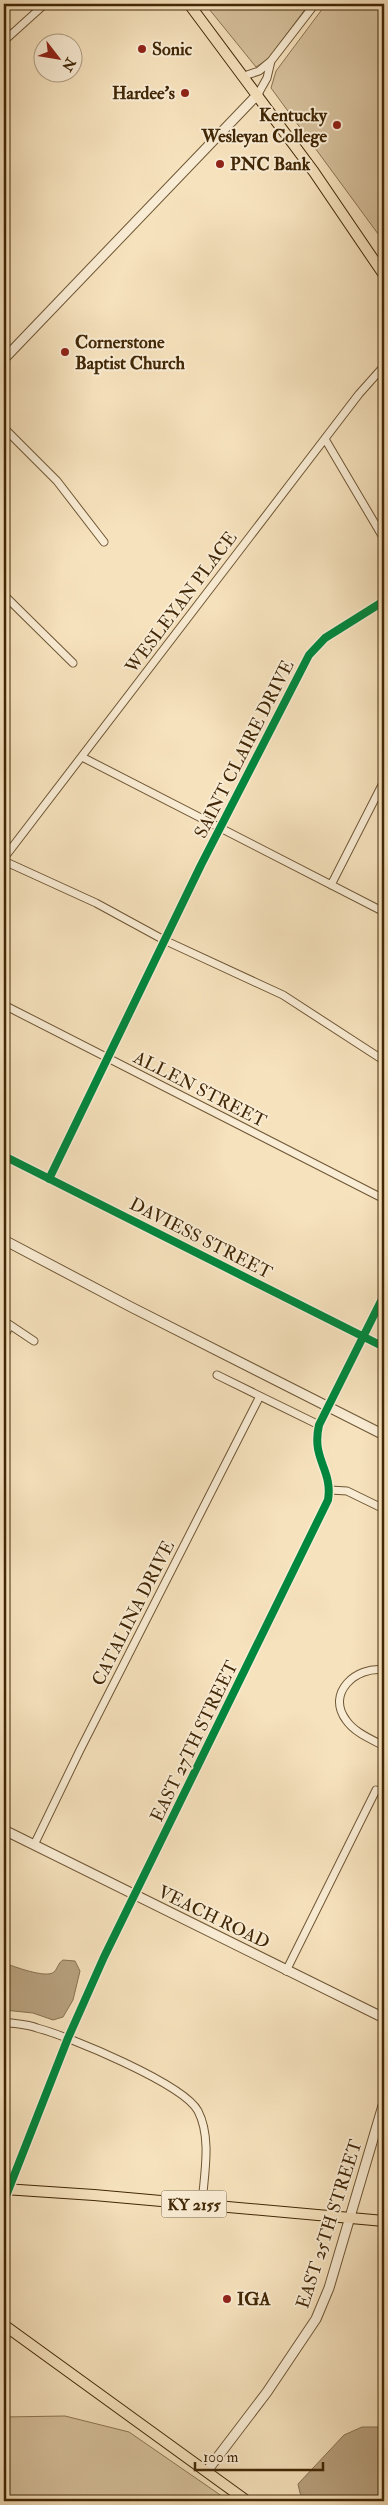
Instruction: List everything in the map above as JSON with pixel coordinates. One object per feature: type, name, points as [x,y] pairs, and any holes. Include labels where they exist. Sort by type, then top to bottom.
[{"type":"main road","points":[[189,4],[258,94],[381,262],[384,275]]},
{"type":"main road","name":"KY 2155","points":[[6,2189],[202,2204],[384,2221]]},
{"type":"main road","points":[[4,2325],[247,2501]]},
{"type":"street","points":[[4,41],[44,4]]},
{"type":"street","points":[[244,76],[259,71],[271,61],[315,4]]},
{"type":"street","points":[[4,358],[258,94],[267,78],[271,61]]},
{"type":"street","name":"WESLEYAN PLACE","points":[[4,860],[325,438],[359,394],[384,366]]},
{"type":"street","points":[[4,428],[57,481],[104,542]]},
{"type":"street","points":[[325,438],[384,539]]},
{"type":"street","points":[[4,595],[73,663]]},
{"type":"street","name":"SAINT CLAIRE DRIVE","points":[[49,1179],[164,940],[309,655],[325,638],[384,601]]},
{"type":"street","points":[[82,757],[384,912]]},
{"type":"street","points":[[331,885],[384,781]]},
{"type":"street","points":[[4,860],[96,903],[164,940],[283,995],[382,1054]]},
{"type":"street","name":"ALLEN STREET","points":[[4,1005],[384,1199]]},
{"type":"street","name":"DAVIESS STREET","points":[[4,1156],[384,1347]]},
{"type":"street","points":[[4,1240],[384,1435]]},
{"type":"street","points":[[384,1295],[319,1425],[316,1448],[328,1479],[330,1490],[347,1491],[384,1509]]},
{"type":"street","points":[[4,1337],[7,1323],[34,1341]]},
{"type":"street","points":[[217,1375],[319,1425]]},
{"type":"street","name":"CATALINA DRIVE","points":[[34,1845],[84,1741],[260,1396]]},
{"type":"street","name":"EAST 27TH STREET","points":[[4,2202],[6,2189],[68,2038],[134,1895],[318,1523],[328,1500],[330,1490]]},
{"type":"street","points":[[384,1670],[375,1669],[360,1672],[351,1678],[344,1688],[340,1703],[345,1719],[358,1732],[384,1746]]},
{"type":"street","points":[[286,1971],[376,1790]]},
{"type":"street","name":"VEACH ROAD","points":[[4,1830],[384,2018]]},
{"type":"street","points":[[4,2022],[36,2027],[68,2038],[179,2092],[198,2110],[206,2140],[202,2204]]},
{"type":"street","name":"EAST 25TH STREET","points":[[207,2472],[308,2334],[329,2288],[384,2102]]},
{"type":"shaded area","points":[[205,4],[309,4],[268,59],[256,67]]},
{"type":"shaded area","name":"Kentucky Wesleyan College","points":[[326,4],[384,4],[384,242],[271,88],[276,71]]},
{"type":"shaded area","points":[[63,1960],[75,1961],[80,1971],[73,2000],[63,2017],[53,2020],[33,2013],[4,2010],[4,1963],[29,1971],[50,1974],[54,1972]]},
{"type":"shaded area","points":[[65,2416],[129,2432],[229,2501],[4,2501],[4,2417]]},
{"type":"shaded area","points":[[362,2427],[384,2427],[384,2486],[373,2501],[305,2501],[300,2493],[298,2484],[344,2435]]},
{"type":"cycle path","points":[[49,1179],[201,865],[309,655],[325,638],[384,601]]},
{"type":"cycle path","points":[[4,1156],[384,1347]]},
{"type":"cycle path","points":[[4,2201],[68,2038],[104,1957],[328,1500],[328,1480],[318,1447],[319,1425],[384,1295]]},
{"type":"place","name":"Sonic","points":[[142,49]]},
{"type":"place","name":"Hardee's","points":[[185,93]]},
{"type":"place","name":"Kentucky Wesleyan College","points":[[337,125]]},
{"type":"place","name":"PNC Bank","points":[[220,164]]},
{"type":"place","name":"Cornerstone Baptist Church","points":[[65,352]]},
{"type":"place","name":"IGA","points":[[227,2299]]}]
